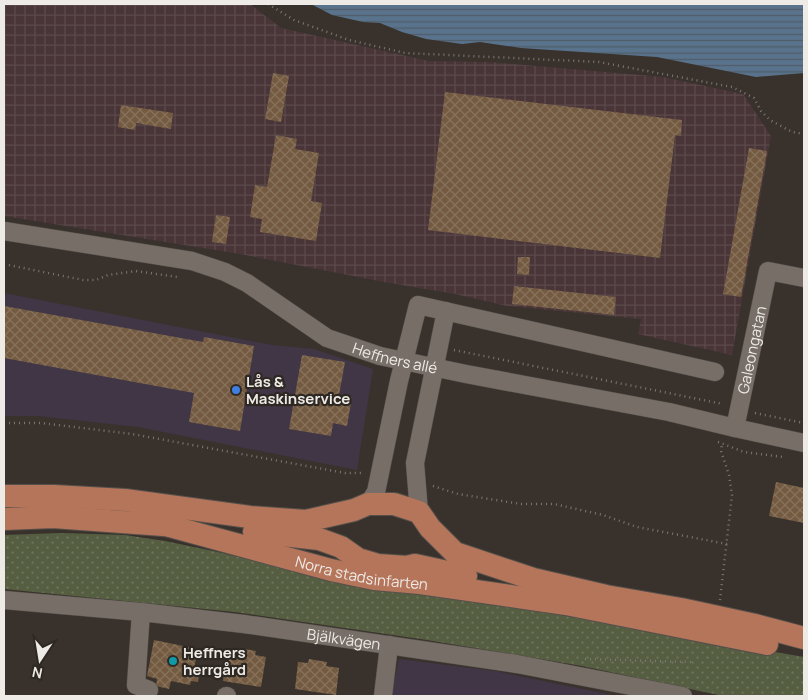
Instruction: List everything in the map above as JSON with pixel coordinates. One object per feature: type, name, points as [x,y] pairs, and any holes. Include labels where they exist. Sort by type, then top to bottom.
[{"type":"main road","points":[[4,496],[54,496],[125,500],[250,517],[306,521],[361,507],[394,504],[424,520],[455,553],[533,579],[606,596],[681,609],[755,625],[804,638]]},
{"type":"main road","name":"Norra stadsinfarten","points":[[341,547],[342,525],[361,507]]},
{"type":"main road","name":"Norra stadsinfarten","points":[[4,519],[53,517],[162,524],[319,539],[341,547],[358,559],[378,565],[407,568],[415,565],[428,548],[424,520]]},
{"type":"main road","name":"Norra stadsinfarten","points":[[162,524],[331,570],[374,579],[420,583],[566,604],[804,652]]},
{"type":"main road","name":"Norra stadsinfarten","points":[[415,565],[476,578],[566,604]]},
{"type":"street","name":"Heffners allé","points":[[4,231],[192,261],[225,272],[247,283],[327,338],[358,349],[404,361],[669,412],[804,443]]},
{"type":"street","name":"Galeongatan","points":[[735,428],[768,271],[804,278]]},
{"type":"street","points":[[361,507],[376,492],[418,305],[716,372]]},
{"type":"street","points":[[424,520],[415,463],[446,311]]},
{"type":"street","name":"Bjälkvägen","points":[[4,600],[142,612],[244,624],[566,673],[683,696]]},
{"type":"street","points":[[142,612],[136,685],[149,690]]},
{"type":"street","points":[[383,696],[389,645]]},
{"type":"path","points":[[268,4],[294,20],[349,40],[405,53],[599,62],[732,87],[754,98],[760,111],[770,120],[792,132],[804,134]]},
{"type":"path","points":[[4,264],[83,280],[96,280],[108,275],[136,271],[184,278]]},
{"type":"path","points":[[446,348],[804,423]]},
{"type":"path","points":[[4,423],[41,423],[132,434],[345,473],[364,472]]},
{"type":"path","points":[[719,604],[732,495],[729,475],[721,451],[722,444]]},
{"type":"path","points":[[426,484],[458,494],[521,504],[554,504],[603,514],[637,527],[727,544]]},
{"type":"path","points":[[566,673],[571,662],[587,659],[692,662]]},
{"type":"shaded area","points":[[4,4],[250,4],[281,28],[429,61],[490,62],[663,77],[743,94],[771,136],[732,355],[638,334],[641,319],[507,306],[455,294],[240,254],[4,216]]},
{"type":"shaded area","points":[[4,293],[272,345],[314,349],[373,369],[357,470],[138,427],[38,416],[4,416]]},
{"type":"shaded area","points":[[399,659],[495,671],[617,696],[391,696]]},
{"type":"green space","points":[[61,533],[125,535],[165,541],[308,574],[433,593],[804,657],[804,696],[723,696],[582,666],[427,640],[235,612],[4,589],[4,535]]},
{"type":"water","points":[[311,4],[804,4],[804,73],[756,77],[657,57],[521,48],[480,42],[462,44],[426,39],[380,23],[363,22],[332,15]]},
{"type":"building","points":[[273,73],[289,76],[281,122],[265,119]]},
{"type":"building","points":[[445,92],[682,120],[681,136],[675,135],[660,258],[428,230]]},
{"type":"building","points":[[121,105],[173,113],[171,129],[136,123],[135,130],[118,127]]},
{"type":"building","points":[[276,135],[297,139],[295,149],[319,153],[311,201],[322,203],[316,241],[260,232],[262,219],[250,217],[255,185],[267,187]]},
{"type":"building","points":[[749,148],[767,151],[741,297],[723,294]]},
{"type":"building","points":[[216,215],[230,217],[226,244],[212,242]]},
{"type":"building","points":[[518,257],[530,257],[529,275],[517,274]]},
{"type":"building","points":[[514,286],[616,297],[614,315],[512,304]]},
{"type":"building","points":[[4,306],[203,342],[204,337],[254,346],[240,431],[189,422],[194,393],[4,358]]},
{"type":"building","points":[[302,355],[345,362],[339,395],[352,397],[347,426],[333,423],[331,436],[289,429]]},
{"type":"building","points":[[776,482],[804,488],[804,523],[769,516]]},
{"type":"building","name":"Heffners herrgård","points":[[154,640],[198,649],[193,673],[199,674],[198,682],[191,681],[190,685],[171,681],[169,689],[156,686],[157,679],[147,676]]},
{"type":"building","points":[[239,648],[256,651],[255,655],[266,657],[261,687],[223,681],[227,651],[239,653]]},
{"type":"building","points":[[309,659],[327,662],[326,666],[339,668],[336,695],[295,689],[298,662],[308,663]]},
{"type":"place","name":"Lås & Maskinservice","points":[[236,390]]},
{"type":"place","name":"Heffners herrgård","points":[[173,661]]}]
